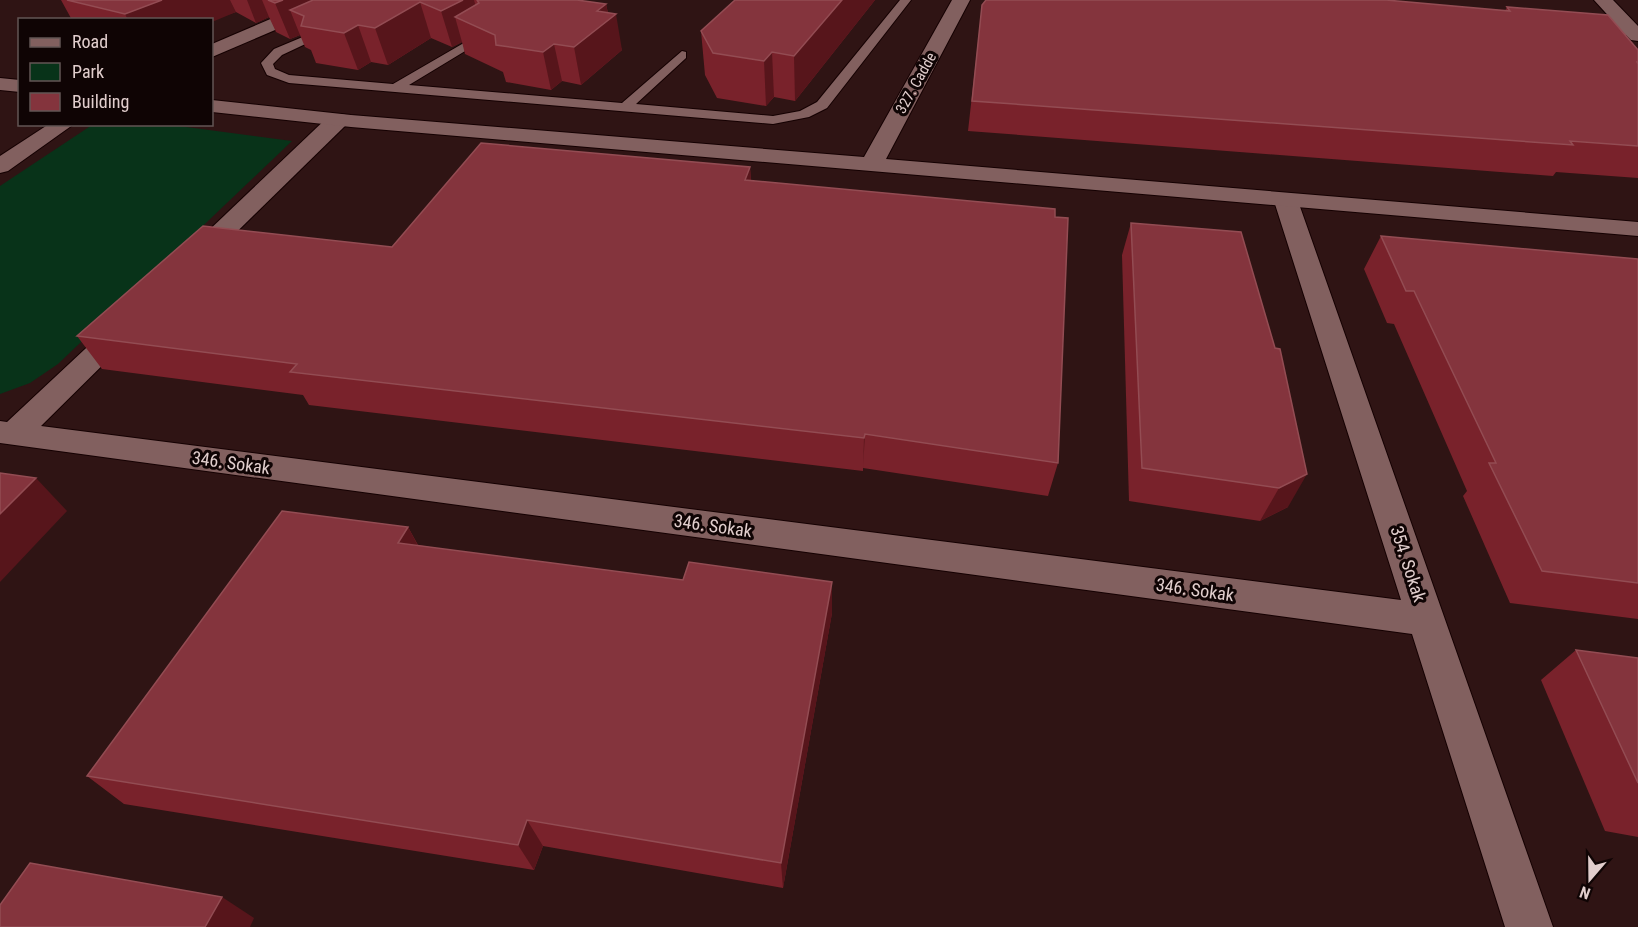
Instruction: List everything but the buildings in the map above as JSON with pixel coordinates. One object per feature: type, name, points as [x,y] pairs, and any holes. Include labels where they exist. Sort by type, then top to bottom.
[{"type":"street","points":[[213,51],[330,0]]},
{"type":"street","name":"327. Cadde","points":[[870,165],[961,0]]},
{"type":"street","points":[[1603,0],[1634,34]]},
{"type":"street","points":[[1559,24],[1634,34]]},
{"type":"street","points":[[0,84],[18,86]]},
{"type":"street","points":[[213,106],[338,120],[1638,229]]},
{"type":"street","points":[[176,277],[338,120]]},
{"type":"street","points":[[0,166],[61,126]]},
{"type":"street","name":"354. Sokak","points":[[1286,201],[1529,927]]},
{"type":"street","points":[[7,433],[142,310]]},
{"type":"street","name":"346. Sokak","points":[[7,433],[1426,620]]},
{"type":"lane","points":[[341,24],[278,52],[267,63],[267,69],[271,74],[289,80],[757,120],[804,114],[822,105],[906,0]]},
{"type":"lane","points":[[394,88],[481,37]]},
{"type":"lane","points":[[623,109],[682,55]]},
{"type":"green space","points":[[90,126],[179,126],[292,141],[58,364],[30,383],[0,394],[0,186]]}]
